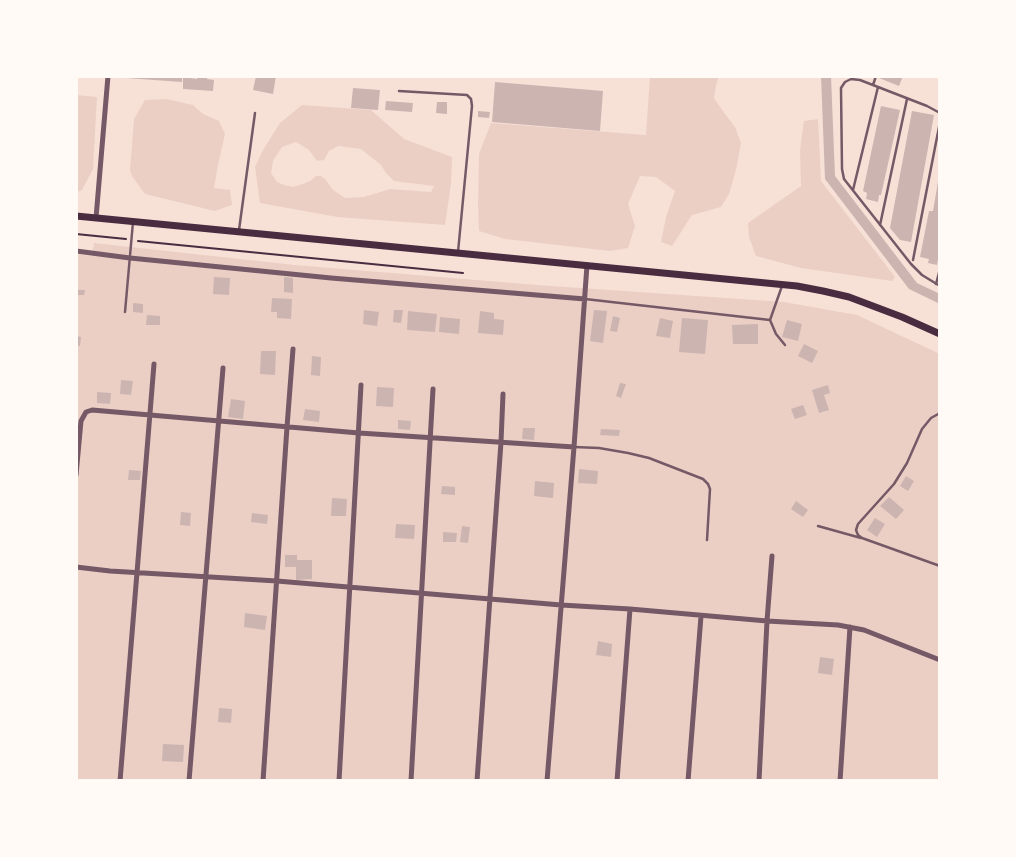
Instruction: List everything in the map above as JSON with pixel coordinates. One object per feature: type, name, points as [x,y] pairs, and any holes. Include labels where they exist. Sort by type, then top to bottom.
[{"type":"main road","points":[[76,216],[783,285],[849,297],[940,334]]},
{"type":"street","points":[[96,218],[108,76]]},
{"type":"street","points":[[76,251],[331,278],[585,299]]},
{"type":"street","points":[[547,781],[587,265]]},
{"type":"street","points":[[263,781],[293,349]]},
{"type":"street","points":[[120,781],[154,364]]},
{"type":"street","points":[[189,781],[223,368]]},
{"type":"street","points":[[339,781],[361,385]]},
{"type":"street","points":[[411,781],[433,388]]},
{"type":"street","points":[[477,781],[503,394]]},
{"type":"street","points":[[76,475],[80,421],[86,412],[92,410],[359,433],[574,447]]},
{"type":"street","points":[[759,781],[772,556]]},
{"type":"street","points":[[76,567],[277,580],[561,605],[838,625],[864,630],[940,660]]},
{"type":"street","points":[[617,781],[630,609]]},
{"type":"street","points":[[688,781],[701,616]]},
{"type":"street","points":[[840,781],[850,627]]},
{"type":"lane","points":[[873,85],[876,76]]},
{"type":"lane","points":[[940,114],[927,106],[860,80],[851,79],[840,88],[842,169],[844,179],[911,264],[922,275],[940,286]]},
{"type":"lane","points":[[853,190],[878,87]]},
{"type":"lane","points":[[399,91],[467,95],[471,99],[472,106],[458,252]]},
{"type":"lane","points":[[880,225],[908,99]]},
{"type":"lane","points":[[239,232],[255,113]]},
{"type":"lane","points":[[913,260],[940,122]]},
{"type":"lane","points":[[125,312],[133,221]]},
{"type":"lane","points":[[936,284],[940,269]]},
{"type":"lane","points":[[783,285],[770,320],[776,334],[785,345]]},
{"type":"lane","points":[[585,299],[770,320]]},
{"type":"lane","points":[[862,538],[856,530],[858,524],[894,484],[922,429],[931,418],[940,413]]},
{"type":"lane","points":[[574,447],[618,451],[649,458],[703,479],[710,489],[707,540]]},
{"type":"lane","points":[[818,526],[862,538],[940,566]]},
{"type":"path","points":[[76,234],[463,273]]},
{"type":"shaded area","points":[[650,76],[719,76],[714,98],[735,127],[741,143],[729,194],[721,207],[692,215],[672,246],[661,242],[666,217],[675,191],[656,177],[640,176],[628,204],[635,226],[628,248],[610,251],[505,239],[479,231],[479,154],[491,123],[646,135]]},
{"type":"shaded area","points":[[76,95],[97,97],[93,169],[82,190],[76,193]]},
{"type":"shaded area","points":[[166,99],[193,105],[203,114],[219,121],[225,134],[214,188],[230,190],[232,205],[215,211],[145,194],[132,176],[130,170],[134,119],[145,100]]},
{"type":"shaded area","points":[[302,105],[371,110],[404,139],[452,157],[451,184],[445,225],[337,217],[260,203],[255,167],[280,123]],"holes":[[[296,142],[309,150],[317,161],[324,160],[329,151],[338,146],[361,149],[381,165],[394,181],[434,186],[431,192],[390,189],[364,197],[345,198],[333,190],[321,176],[316,176],[310,181],[293,187],[277,182],[271,173],[273,161],[282,147]]]},
{"type":"shaded area","points":[[818,119],[821,181],[895,277],[892,281],[801,268],[756,256],[749,237],[748,223],[801,186],[800,150],[804,121]]},
{"type":"shaded area","points":[[94,243],[295,265],[537,285],[784,302],[857,315],[940,354],[940,781],[76,781],[76,254],[92,256]]},
{"type":"building","points":[[127,76],[182,76],[182,82],[126,78]]},
{"type":"building","points":[[197,76],[208,76],[207,79],[214,80],[213,91],[183,89],[183,77],[197,79]]},
{"type":"building","points":[[256,76],[276,76],[273,94],[253,90]]},
{"type":"building","points":[[821,76],[831,76],[835,176],[917,283],[940,294],[940,304],[909,289],[825,179]]},
{"type":"building","points":[[880,76],[903,76],[899,86],[879,78]]},
{"type":"building","points":[[495,82],[603,91],[600,131],[492,122]]},
{"type":"building","points":[[353,88],[380,90],[378,110],[351,108]]},
{"type":"building","points":[[386,101],[413,103],[412,112],[385,110]]},
{"type":"building","points":[[437,102],[447,102],[447,114],[436,113]]},
{"type":"building","points":[[881,106],[900,110],[878,202],[866,199],[867,193],[863,191]]},
{"type":"building","points":[[478,111],[490,112],[489,118],[478,117]]},
{"type":"building","points":[[912,111],[934,115],[911,242],[900,240],[890,228]]},
{"type":"building","points":[[939,176],[940,248],[937,265],[928,263],[929,259],[920,257],[929,211],[933,211]]},
{"type":"building","points":[[214,277],[230,278],[229,295],[213,294]]},
{"type":"building","points":[[284,277],[293,278],[293,293],[284,292]]},
{"type":"building","points":[[76,290],[85,290],[84,295],[76,295]]},
{"type":"building","points":[[272,298],[292,299],[291,319],[277,318],[277,312],[271,312]]},
{"type":"building","points":[[133,303],[143,304],[143,313],[133,312]]},
{"type":"building","points":[[364,310],[379,312],[377,326],[363,324]]},
{"type":"building","points":[[394,310],[403,310],[401,323],[393,322]]},
{"type":"building","points":[[594,310],[607,311],[603,343],[590,341]]},
{"type":"building","points":[[408,311],[437,314],[435,332],[407,330]]},
{"type":"building","points":[[480,311],[494,313],[494,319],[504,320],[503,335],[478,333]]},
{"type":"building","points":[[147,315],[160,316],[160,325],[146,325]]},
{"type":"building","points":[[613,316],[620,318],[617,332],[610,331]]},
{"type":"building","points":[[440,317],[460,319],[459,334],[439,332]]},
{"type":"building","points":[[660,318],[673,321],[670,338],[656,336]]},
{"type":"building","points":[[682,318],[708,320],[705,354],[679,352]]},
{"type":"building","points":[[787,320],[802,324],[798,341],[782,337]]},
{"type":"building","points":[[758,324],[758,344],[733,344],[732,325]]},
{"type":"building","points":[[76,336],[81,337],[80,346],[76,346]]},
{"type":"building","points":[[804,344],[818,351],[812,363],[798,356]]},
{"type":"building","points":[[261,351],[276,351],[275,375],[260,374]]},
{"type":"building","points":[[312,356],[321,357],[320,376],[311,375]]},
{"type":"building","points":[[121,380],[133,381],[131,395],[120,394]]},
{"type":"building","points":[[620,383],[626,384],[621,398],[616,396]]},
{"type":"building","points":[[828,385],[830,393],[824,395],[829,410],[819,413],[812,390]]},
{"type":"building","points":[[377,387],[394,388],[393,407],[376,406]]},
{"type":"building","points":[[97,392],[111,393],[110,404],[97,403]]},
{"type":"building","points":[[231,399],[245,401],[243,419],[228,417]]},
{"type":"building","points":[[803,405],[807,415],[795,419],[791,409]]},
{"type":"building","points":[[305,409],[320,411],[319,422],[303,420]]},
{"type":"building","points":[[398,420],[411,421],[410,430],[398,429]]},
{"type":"building","points":[[523,428],[535,428],[534,440],[522,439]]},
{"type":"building","points":[[601,429],[620,430],[619,436],[600,435]]},
{"type":"building","points":[[579,469],[598,471],[597,484],[578,483]]},
{"type":"building","points":[[129,470],[141,471],[140,480],[128,480]]},
{"type":"building","points":[[906,476],[914,481],[908,491],[900,486]]},
{"type":"building","points":[[535,481],[554,483],[553,498],[534,496]]},
{"type":"building","points":[[442,486],[455,487],[455,495],[441,494]]},
{"type":"building","points":[[889,497],[904,510],[896,519],[880,506]]},
{"type":"building","points":[[332,498],[347,499],[346,516],[331,516]]},
{"type":"building","points":[[796,501],[808,510],[803,517],[791,509]]},
{"type":"building","points":[[181,512],[191,513],[190,526],[180,525]]},
{"type":"building","points":[[252,513],[268,515],[267,524],[251,522]]},
{"type":"building","points":[[875,518],[885,524],[877,537],[867,530]]},
{"type":"building","points":[[396,524],[415,525],[414,539],[395,538]]},
{"type":"building","points":[[462,526],[470,527],[468,543],[460,542]]},
{"type":"building","points":[[443,532],[457,533],[456,542],[443,542]]},
{"type":"building","points":[[285,555],[297,555],[297,560],[312,560],[312,579],[296,580],[296,567],[285,567]]},
{"type":"building","points":[[245,613],[267,616],[265,630],[244,627]]},
{"type":"building","points":[[598,641],[612,644],[611,657],[596,655]]},
{"type":"building","points":[[820,657],[834,659],[832,675],[818,673]]},
{"type":"building","points":[[219,708],[232,709],[231,723],[218,722]]},
{"type":"building","points":[[163,744],[184,745],[183,762],[162,761]]}]
